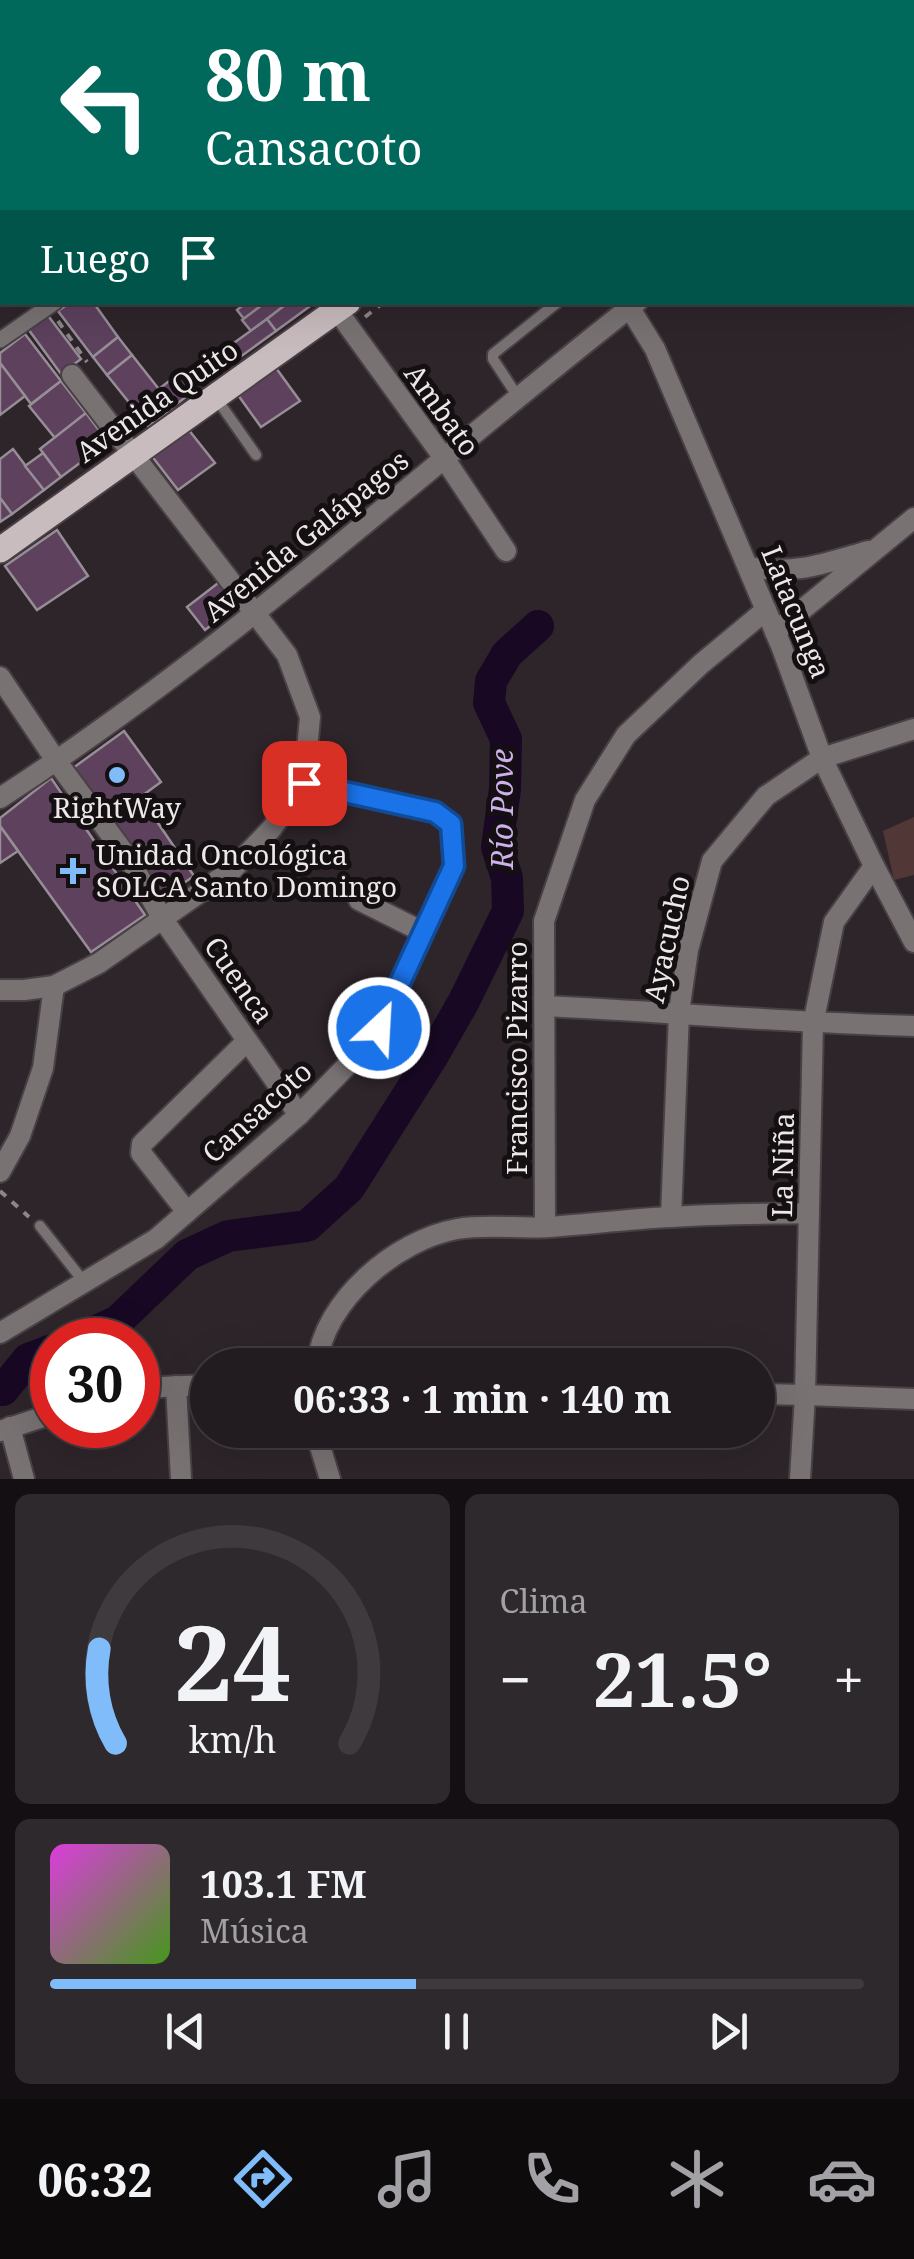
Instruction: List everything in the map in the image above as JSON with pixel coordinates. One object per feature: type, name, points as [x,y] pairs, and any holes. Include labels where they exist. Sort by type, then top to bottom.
[{"type":"main road","name":"Avenida Quito","points":[[0,550],[341,311]]},
{"type":"street","points":[[0,340],[52,305]]},
{"type":"street","name":"Avenida Galápagos","points":[[0,798],[57,762],[255,614],[630,305]]},
{"type":"street","name":"Latacunga","points":[[632,305],[655,349],[749,567],[822,758],[874,866],[905,905],[914,942]]},
{"type":"street","name":"Ambato","points":[[341,311],[506,551]]},
{"type":"street","points":[[0,990],[54,986],[100,963],[232,870],[272,828],[304,783],[310,717],[287,655],[72,375]]},
{"type":"street","points":[[775,632],[914,518]]},
{"type":"street","points":[[749,567],[793,571],[874,549]]},
{"type":"street","name":"Francisco Pizarro","points":[[545,1227],[544,922],[584,800],[626,735],[766,610]]},
{"type":"street","name":"Cuenca","points":[[0,677],[130,862],[162,918],[299,1115]]},
{"type":"street","name":"Ayacucho","points":[[671,1216],[678,1012],[688,950],[712,862],[766,796],[822,758],[914,729]]},
{"type":"street","name":"Cansacoto","points":[[0,1332],[156,1239],[299,1115],[379,1028],[454,866],[451,824],[435,812],[304,783]]},
{"type":"street","name":"La Niña","points":[[800,1479],[814,1024],[834,922],[874,866]]},
{"type":"street","points":[[359,900],[423,932]]},
{"type":"street","points":[[0,1172],[20,1136],[42,1068],[54,986]]},
{"type":"street","points":[[546,1006],[814,1024],[914,1026]]},
{"type":"street","points":[[187,1212],[142,1153],[142,1144],[247,1040]]},
{"type":"street","points":[[319,1348],[342,1304],[376,1268],[411,1245],[457,1229],[545,1227],[671,1216],[809,1214]]},
{"type":"street","points":[[176,1386],[181,1479]]},
{"type":"street","points":[[160,1387],[190,1386]]},
{"type":"street","points":[[775,1394],[914,1399]]},
{"type":"street","points":[[24,1479],[5,1429],[30,1421]]},
{"type":"street","points":[[321,1448],[330,1479]]},
{"type":"lane","points":[[518,397],[493,354],[554,305]]},
{"type":"lane","points":[[215,397],[256,455]]},
{"type":"lane","points":[[40,1226],[84,1282]]},
{"type":"path","points":[[52,305],[88,362],[72,375]]},
{"type":"path","points":[[341,311],[370,305]]},
{"type":"path","points":[[0,1191],[40,1226]]},
{"type":"shaded area","points":[[914,817],[914,875],[894,880],[883,831]]},
{"type":"building","points":[[67,305],[95,305],[118,337],[93,357],[58,311]]},
{"type":"building","points":[[243,305],[262,305],[244,319],[237,310]]},
{"type":"building","points":[[262,305],[285,305],[251,331],[242,320]]},
{"type":"building","points":[[285,305],[312,305],[276,331],[267,319]]},
{"type":"building","points":[[46,313],[81,359],[61,374],[26,326]]},
{"type":"building","points":[[267,319],[276,331],[197,388],[188,376]]},
{"type":"building","points":[[25,334],[61,381],[31,404],[0,363],[0,353]]},
{"type":"building","points":[[118,337],[132,355],[107,375],[93,357]]},
{"type":"building","points":[[132,355],[173,407],[148,426],[107,375]]},
{"type":"building","points":[[0,363],[25,396],[0,415]]},
{"type":"building","points":[[276,368],[300,401],[261,427],[238,395]]},
{"type":"building","points":[[183,370],[197,388],[173,407],[159,389]]},
{"type":"building","points":[[61,381],[86,413],[55,438],[29,406]]},
{"type":"building","points":[[86,413],[108,442],[61,477],[40,449]]},
{"type":"building","points":[[188,429],[215,463],[178,490],[151,455]]},
{"type":"building","points":[[13,449],[44,490],[12,514],[0,498],[0,459]]},
{"type":"building","points":[[43,453],[61,477],[44,490],[25,466]]},
{"type":"building","points":[[0,498],[12,514],[0,522]]},
{"type":"building","points":[[57,530],[88,576],[37,610],[5,566]]},
{"type":"building","points":[[222,580],[236,598],[233,608],[205,630],[187,607]]},
{"type":"building","name":"RightWay","points":[[124,731],[161,782],[110,819],[73,768]]},
{"type":"building","name":"Unidad Oncológica SOLCA Santo Domingo","points":[[51,778],[145,915],[91,952],[0,826],[0,818]]},
{"type":"building","points":[[143,801],[194,876],[160,899],[109,823]]},
{"type":"building","points":[[0,826],[18,851],[0,863]]},
{"type":"waterway","name":"Río Pove","points":[[121,1318],[187,1255],[228,1236],[307,1226],[349,1188],[432,1057],[508,911],[507,878],[497,847],[505,789],[506,739],[489,703],[491,681],[507,654],[538,626]]},
{"type":"waterway","name":"Río Pove","points":[[3,1390],[30,1358]]},
{"type":"place","name":"RightWay","points":[[117,775]]},
{"type":"place","name":"Unidad Oncológica SOLCA Santo Domingo","points":[[73,871]]},
{"type":"route","points":[[304,783],[435,812],[451,824],[454,866],[379,1028]]}]
